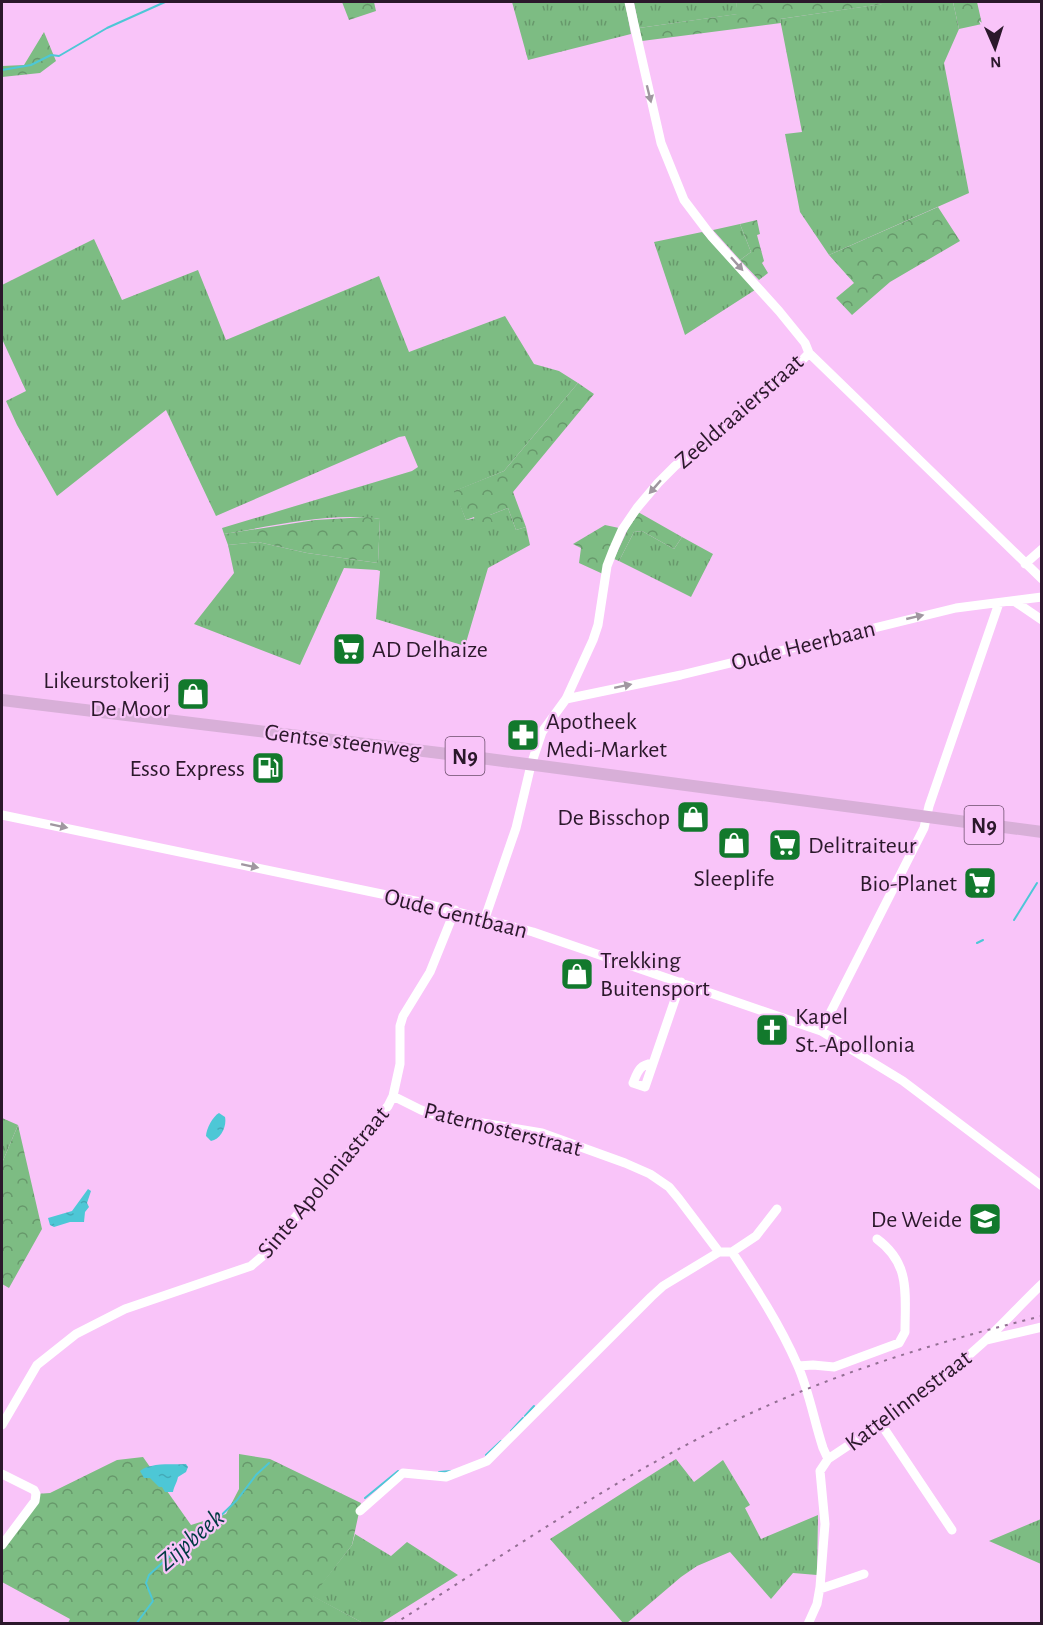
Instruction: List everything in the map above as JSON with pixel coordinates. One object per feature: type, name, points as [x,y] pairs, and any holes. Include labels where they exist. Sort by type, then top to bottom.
[{"type":"main road","name":"Gentse steenweg","points":[[2,700],[531,765],[1041,832]]},
{"type":"street","name":"Zeeldraaierstraat","points":[[531,765],[542,732],[566,699],[598,625],[608,566],[622,530],[637,508],[679,462],[795,368],[809,352],[805,343],[779,311],[712,237],[684,200],[661,143],[628,2]]},
{"type":"street","points":[[809,352],[1041,579]]},
{"type":"street","points":[[1025,564],[1041,549]]},
{"type":"street","name":"Oude Heerbaan","points":[[566,699],[681,675],[911,618],[963,607],[1041,597]]},
{"type":"street","points":[[1014,601],[1041,620]]},
{"type":"street","points":[[821,1031],[908,862],[927,818],[929,806],[999,603]]},
{"type":"street","points":[[485,918],[516,828],[531,765]]},
{"type":"street","name":"Oude Gentbaan","points":[[2,815],[455,910],[681,982],[821,1031],[926,1098],[1041,1186]]},
{"type":"street","name":"Sinte Apoloniastraat","points":[[2,1425],[37,1365],[76,1334],[125,1309],[258,1262],[388,1106],[393,1096],[401,1054],[400,1026],[430,972],[455,910]]},
{"type":"street","points":[[653,1063],[681,982]]},
{"type":"street","name":"Paternosterstraat","points":[[393,1096],[435,1115],[542,1133],[625,1162],[650,1174],[669,1187],[719,1252]]},
{"type":"street","points":[[363,1508],[403,1473],[446,1477],[487,1461],[663,1286],[719,1252],[732,1252],[756,1236],[777,1209]]},
{"type":"street","points":[[798,1366],[834,1367],[899,1343],[903,1339],[905,1292],[902,1270],[889,1248],[877,1239]]},
{"type":"street","points":[[732,1252],[753,1284],[798,1366],[828,1460],[820,1472],[825,1524],[820,1589],[817,1604],[808,1623]]},
{"type":"street","name":"Kattelinnestraat","points":[[828,1460],[881,1424],[952,1369],[986,1340],[1041,1284]]},
{"type":"street","name":"Kattelinnestraat","points":[[986,1340],[1041,1327]]},
{"type":"street","points":[[881,1424],[952,1530]]},
{"type":"street","points":[[2,1474],[34,1490],[36,1494],[35,1501],[2,1545]]},
{"type":"street","points":[[820,1589],[864,1574]]},
{"type":"green space","points":[[342,2],[374,2],[376,11],[349,20]]},
{"type":"green space","points":[[512,2],[625,2],[631,34],[528,60]]},
{"type":"green space","points":[[634,2],[736,2],[738,14],[639,28]]},
{"type":"green space","points":[[736,2],[882,2],[883,4],[780,19],[781,23],[642,41],[639,28],[737,14]]},
{"type":"green space","points":[[882,2],[953,2],[959,29],[944,63],[969,193],[829,255],[800,212],[785,134],[802,132],[780,19],[882,4]]},
{"type":"green space","points":[[953,2],[977,2],[982,24],[959,29]]},
{"type":"green space","points":[[44,32],[56,61],[40,73],[2,77],[2,66],[24,65]]},
{"type":"green space","points":[[938,207],[960,241],[890,282],[852,315],[836,298],[854,283],[829,255]]},
{"type":"green space","points":[[757,220],[760,234],[757,235],[764,261],[762,263],[768,273],[759,280],[740,260],[751,252],[740,224]]},
{"type":"green space","points":[[740,224],[751,252],[740,260],[713,230]]},
{"type":"green space","points":[[702,232],[755,290],[685,335],[654,242]]},
{"type":"green space","points":[[94,239],[122,300],[198,270],[226,340],[379,276],[409,352],[505,316],[534,364],[559,371],[578,383],[504,471],[455,491],[466,520],[508,508],[516,530],[526,527],[530,545],[488,568],[465,646],[376,619],[380,571],[377,570],[344,568],[300,665],[194,624],[234,573],[228,545],[258,542],[307,553],[378,563],[380,519],[341,517],[224,534],[222,528],[412,471],[418,467],[405,436],[216,516],[166,410],[57,496],[6,401],[26,391],[2,339],[2,285]]},
{"type":"green space","points":[[578,383],[594,394],[513,492],[526,527],[516,530],[508,508],[490,515],[494,525],[478,530],[474,517],[466,520],[454,491],[504,471]]},
{"type":"green space","points":[[638,512],[682,537],[674,549],[642,531],[634,532],[619,561],[614,559],[628,529]]},
{"type":"green space","points":[[367,517],[380,519],[378,563],[307,553],[258,542],[228,545],[224,534],[315,520]]},
{"type":"green space","points":[[605,525],[619,528],[603,574],[579,563],[581,548],[573,544]]},
{"type":"green space","points":[[642,531],[674,549],[682,537],[713,554],[691,597],[619,561],[634,532]]},
{"type":"green space","points":[[2,1118],[18,1125],[2,1163]]},
{"type":"green space","points":[[18,1125],[42,1229],[9,1288],[2,1284],[2,1163]]},
{"type":"green space","points":[[239,1454],[270,1459],[361,1503],[352,1545],[313,1596],[363,1623],[68,1623],[70,1619],[2,1582],[2,1547],[36,1494],[50,1493],[117,1460],[143,1457],[191,1525],[226,1514],[239,1489]]},
{"type":"green space","points":[[676,1459],[694,1482],[723,1460],[750,1505],[745,1508],[761,1539],[818,1515],[817,1575],[793,1573],[771,1599],[730,1552],[697,1566],[627,1623],[623,1623],[550,1539]]},
{"type":"green space","points":[[1041,1519],[1041,1564],[989,1541]]},
{"type":"green space","points":[[355,1534],[391,1556],[407,1542],[458,1575],[381,1623],[363,1623],[312,1596],[352,1545]]},
{"type":"water","points":[[219,1113],[225,1117],[224,1128],[218,1138],[211,1141],[206,1136],[207,1130]]},
{"type":"water","points":[[88,1189],[91,1191],[84,1222],[70,1222],[54,1227],[50,1225],[48,1218],[72,1211]]},
{"type":"water","points":[[186,1464],[188,1467],[186,1472],[178,1477],[173,1492],[165,1492],[150,1478],[144,1478],[140,1471],[156,1465]]},
{"type":"waterway","points":[[2,70],[31,65],[51,55],[59,56],[107,28],[165,2]]},
{"type":"waterway","name":"Zijpbeek","points":[[1014,920],[1037,883]]},
{"type":"waterway","name":"Zijpbeek","points":[[977,943],[983,940]]},
{"type":"waterway","name":"Zijpbeek","points":[[525,1416],[534,1406]]},
{"type":"waterway","name":"Zijpbeek","points":[[511,1431],[523,1418]]},
{"type":"waterway","name":"Zijpbeek","points":[[486,1455],[501,1441]]},
{"type":"waterway","name":"Zijpbeek","points":[[136,1624],[153,1601],[146,1583],[149,1575],[193,1535],[205,1531],[237,1500],[256,1475],[269,1463]]},
{"type":"waterway","name":"Zijpbeek","points":[[365,1498],[398,1471]]},
{"type":"waterway","name":"Zijpbeek","points":[[439,1472],[451,1471]]},
{"type":"railway","points":[[394,1624],[613,1486],[703,1436],[749,1414],[857,1370],[967,1336],[1042,1316]]},
{"type":"place","name":"AD Delhaize","points":[[349,649]]},
{"type":"place","name":"Likeurstokerij De Moor","points":[[193,694]]},
{"type":"place","name":"Apotheek Medi-Market","points":[[523,735]]},
{"type":"place","name":"Esso Express","points":[[268,768]]},
{"type":"place","name":"De Bisschop","points":[[693,817]]},
{"type":"place","name":"Sleeplife","points":[[734,843]]},
{"type":"place","name":"Delitraiteur","points":[[785,845]]},
{"type":"place","name":"Bio-Planet","points":[[980,883]]},
{"type":"place","name":"Trekking Buitensport","points":[[577,974]]},
{"type":"place","name":"Kapel St.-Apollonia","points":[[772,1030]]},
{"type":"place","name":"De Weide","points":[[985,1219]]}]
